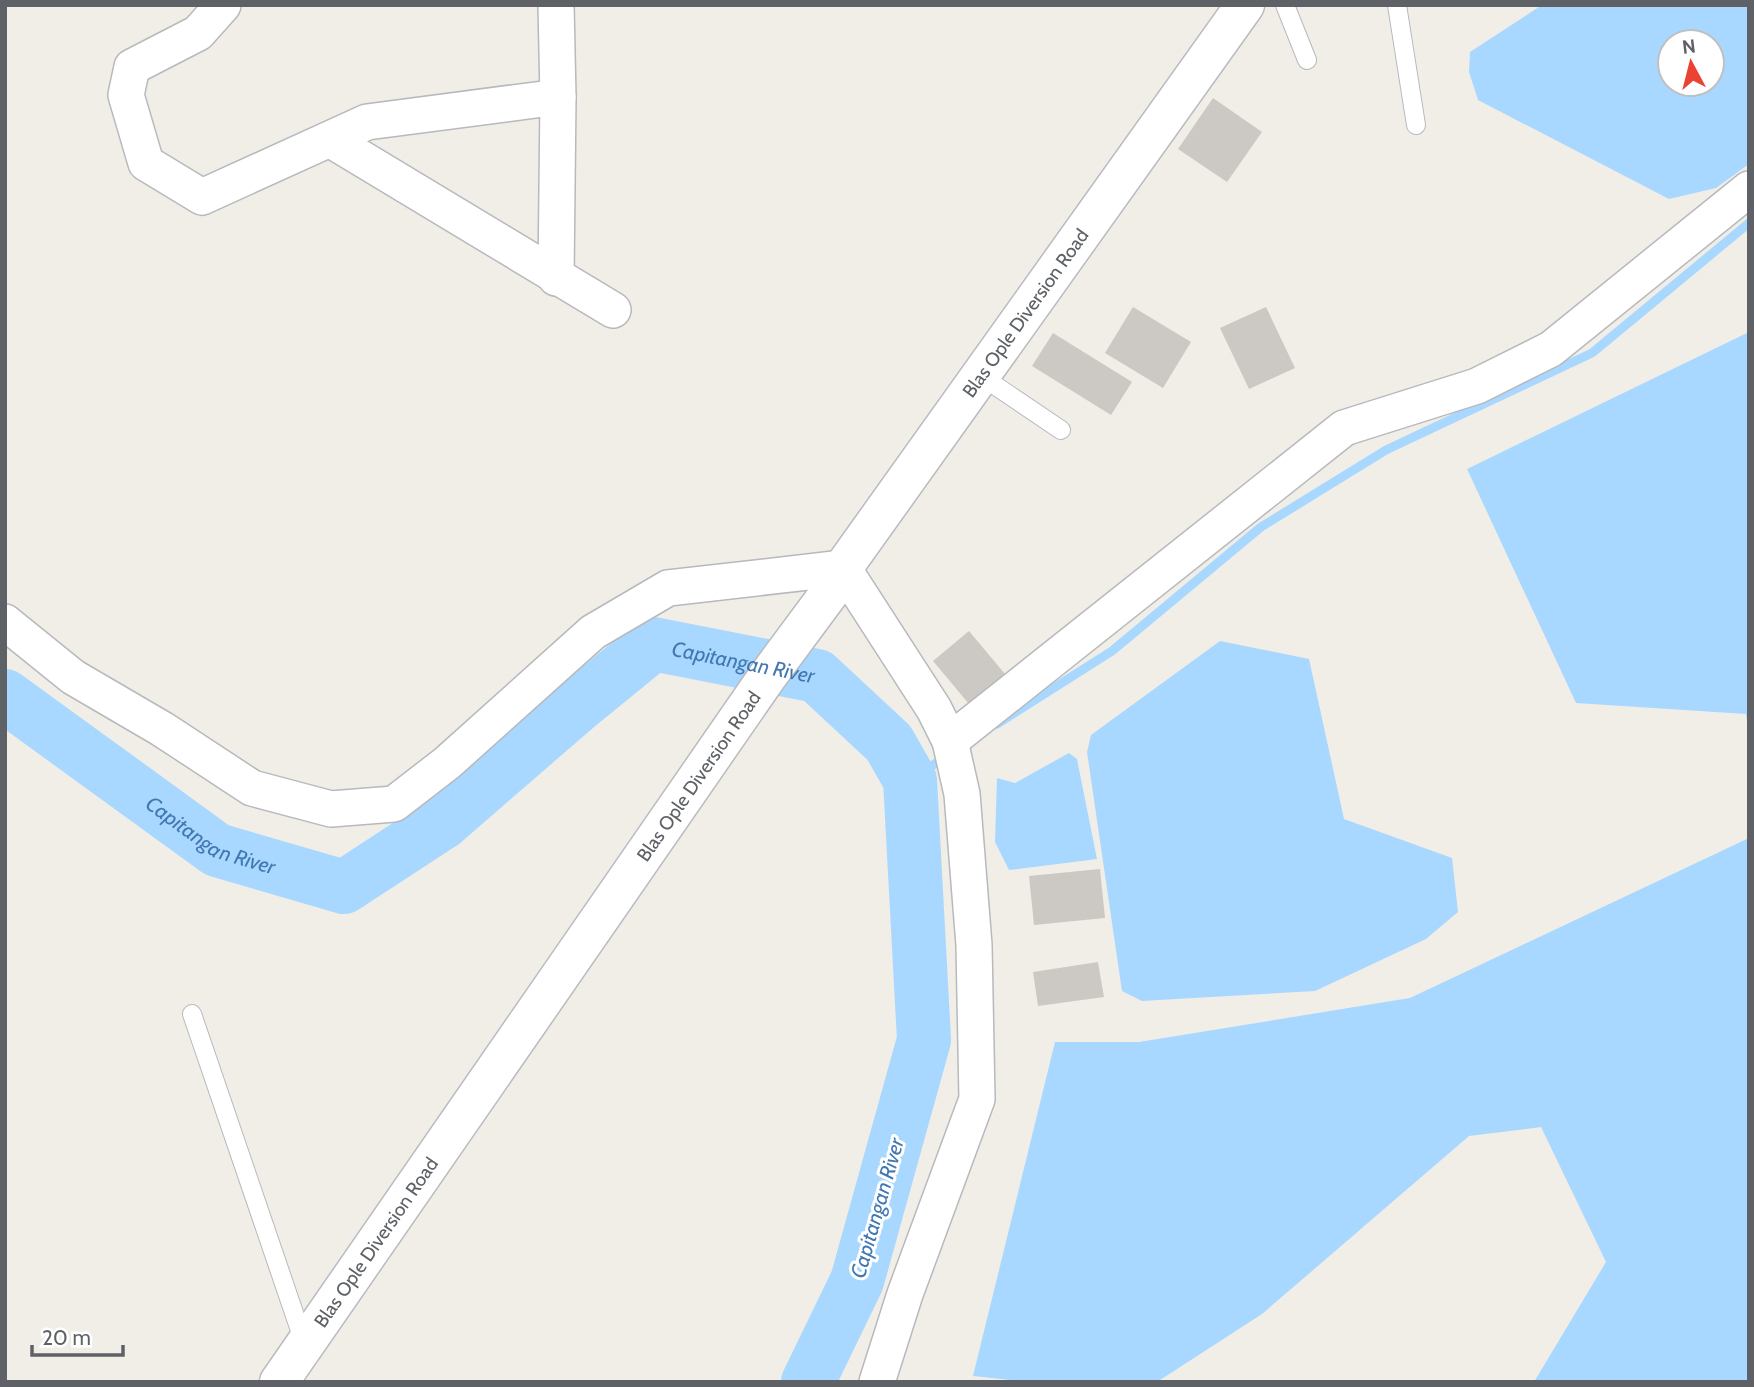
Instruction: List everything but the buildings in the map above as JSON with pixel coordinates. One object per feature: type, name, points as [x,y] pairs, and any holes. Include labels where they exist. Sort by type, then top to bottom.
[{"type":"main road","name":"Blas Ople Diversion Road","points":[[279,1382],[768,677],[1245,5]]},
{"type":"street","points":[[223,5],[198,33],[132,67],[127,95],[146,163],[202,197],[367,122],[558,97]]},
{"type":"street","points":[[556,5],[556,278]]},
{"type":"street","points":[[331,140],[612,310]]},
{"type":"street","points":[[952,746],[1344,428],[1477,386],[1551,349],[1749,189]]},
{"type":"street","points":[[5,622],[73,677],[162,729],[252,788],[331,809],[394,804],[447,763],[593,632],[667,589],[838,578],[934,709],[952,746],[962,794],[974,944],[977,1099],[905,1294],[877,1382]]},
{"type":"lane","points":[[1285,5],[1307,60]]},
{"type":"lane","points":[[1397,5],[1416,125]]},
{"type":"lane","points":[[981,376],[1061,430]]},
{"type":"lane","points":[[192,1014],[305,1345]]},
{"type":"water","points":[[1542,5],[1749,5],[1749,164],[1716,188],[1669,199],[1478,100],[1469,72],[1470,52]]},
{"type":"water","points":[[1749,332],[1749,737],[1746,714],[1576,703],[1467,469]]},
{"type":"water","points":[[1220,641],[1309,659],[1344,819],[1452,858],[1458,912],[1426,939],[1315,991],[1142,1001],[1122,991],[1087,752],[1091,735]]},
{"type":"water","points":[[1069,753],[1077,759],[1097,859],[1009,870],[995,842],[997,778],[1015,783]]},
{"type":"water","points":[[1749,838],[1749,1382],[1534,1382],[1606,1262],[1541,1127],[1469,1136],[1262,1314],[1157,1382],[1029,1382],[973,1376],[1055,1042],[1139,1042],[1410,998]]},
{"type":"waterway","points":[[997,724],[1112,651],[1261,527],[1386,450],[1592,353],[1749,223]]},
{"type":"waterway","name":"Capitangan River","points":[[5,696],[217,850],[344,887],[442,823],[653,644],[817,676],[889,743],[910,780],[924,1040],[857,1281],[808,1382]]},
{"type":"waterway","points":[[910,780],[947,756]]}]
